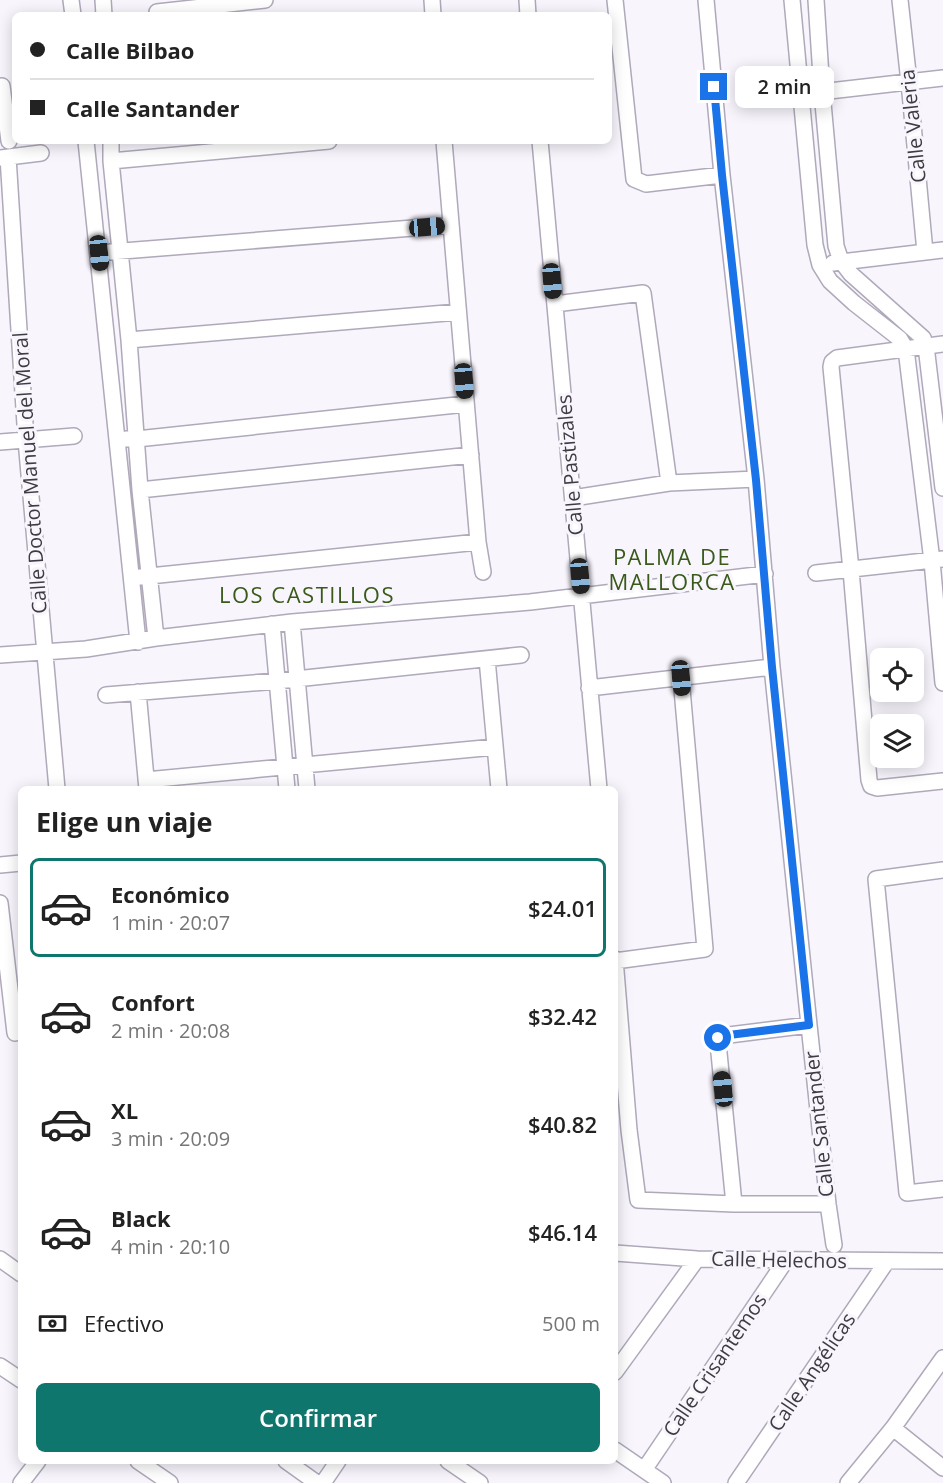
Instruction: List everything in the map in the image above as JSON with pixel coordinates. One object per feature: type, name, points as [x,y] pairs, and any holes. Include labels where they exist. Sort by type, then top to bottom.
[{"type":"street","points":[[157,12],[265,0]]},
{"type":"street","points":[[615,0],[634,179],[646,184],[722,175]]},
{"type":"street","name":"Calle Santander","points":[[706,0],[722,175],[756,480],[772,667],[834,1245]]},
{"type":"street","points":[[792,0],[815,245],[820,265],[830,281],[900,339],[906,349],[938,560],[943,683]]},
{"type":"street","points":[[816,0],[836,246],[841,261],[851,274],[923,338],[926,346],[943,488]]},
{"type":"street","name":"Calle Valeria","points":[[900,0],[926,252]]},
{"type":"street","points":[[800,94],[943,78]]},
{"type":"street","points":[[6,85],[3,108],[9,141]]},
{"type":"street","points":[[86,144],[138,642]]},
{"type":"street","points":[[111,144],[140,490],[156,638]]},
{"type":"street","points":[[111,161],[296,144]]},
{"type":"street","points":[[444,144],[478,542],[483,572]]},
{"type":"street","name":"Calle Pastizales","points":[[540,144],[599,786]]},
{"type":"street","points":[[4,157],[41,153]]},
{"type":"street","name":"Calle Doctor Manuel del Moral","points":[[4,157],[57,786]]},
{"type":"street","points":[[99,253],[451,225]]},
{"type":"street","points":[[820,265],[943,250]]},
{"type":"street","points":[[555,304],[643,293],[669,483]]},
{"type":"street","points":[[129,340],[458,312]]},
{"type":"street","points":[[943,344],[837,358],[832,362],[831,368],[869,780],[872,786],[877,788],[943,780]]},
{"type":"street","points":[[118,438],[137,439],[466,404]]},
{"type":"street","points":[[0,442],[74,436]]},
{"type":"street","points":[[140,490],[471,455]]},
{"type":"street","points":[[573,498],[669,483],[756,480]]},
{"type":"street","points":[[131,577],[150,577],[478,542]]},
{"type":"street","points":[[816,573],[938,560]]},
{"type":"street","points":[[0,655],[86,649],[272,624],[530,602],[765,574]]},
{"type":"street","points":[[292,622],[307,786]]},
{"type":"street","points":[[272,624],[287,786]]},
{"type":"street","points":[[106,695],[277,681],[522,655]]},
{"type":"street","points":[[488,659],[499,786]]},
{"type":"street","points":[[589,688],[772,667]]},
{"type":"street","points":[[618,960],[705,949],[681,678]]},
{"type":"street","points":[[138,692],[147,784],[285,767],[495,747]]},
{"type":"street","points":[[0,865],[18,863]]},
{"type":"street","points":[[943,870],[876,879],[907,1193],[943,1189]]},
{"type":"street","points":[[0,903],[12,1033]]},
{"type":"street","points":[[734,1204],[718,1038],[809,1025]]},
{"type":"street","points":[[618,1043],[619,1071],[638,1200],[734,1204],[828,1204]]},
{"type":"street","name":"Calle Helechos","points":[[618,1253],[697,1259],[943,1262]]},
{"type":"street","points":[[0,1259],[18,1272]]},
{"type":"street","points":[[618,1368],[697,1259]]},
{"type":"street","name":"Calle Crisantemos","points":[[644,1470],[786,1260]]},
{"type":"street","name":"Calle Angélicas","points":[[736,1483],[887,1261]]},
{"type":"street","points":[[848,1483],[941,1365]]},
{"type":"street","points":[[0,1366],[18,1378]]},
{"type":"street","points":[[893,1428],[943,1468]]},
{"type":"street","points":[[618,1452],[663,1483]]},
{"type":"street","points":[[21,1483],[36,1464]]},
{"type":"street","points":[[142,1464],[170,1483]]},
{"type":"street","points":[[290,1464],[317,1483]]},
{"type":"street","points":[[323,1483],[336,1464]]},
{"type":"street","points":[[452,1464],[480,1483]]},
{"type":"district","name":"PALMA DE MALLORCA","points":[[672,570]]},
{"type":"district","name":"LOS CASTILLOS","points":[[307,595]]},
{"type":"route","points":[[714,87],[756,480],[772,667],[809,1025],[718,1038]]}]
